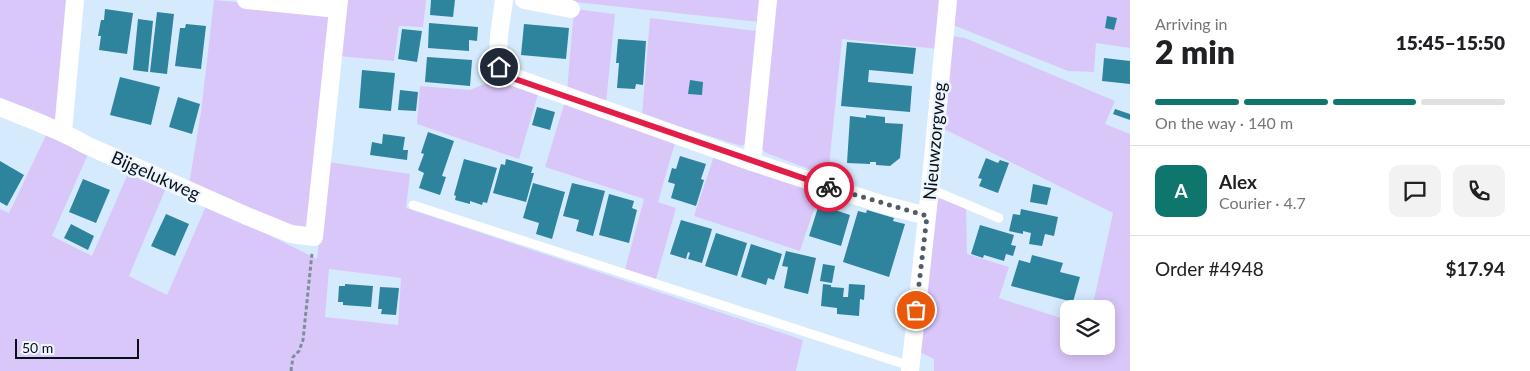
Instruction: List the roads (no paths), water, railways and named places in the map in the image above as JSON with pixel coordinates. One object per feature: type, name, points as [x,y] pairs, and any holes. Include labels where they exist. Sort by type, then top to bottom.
[{"type":"street","points":[[63,131],[75,0]]},
{"type":"street","points":[[246,0],[339,5]]},
{"type":"street","points":[[504,0],[498,50],[499,67],[504,74],[752,162],[884,205],[927,216]]},
{"type":"street","points":[[524,0],[572,9]]},
{"type":"street","points":[[752,162],[768,0]]},
{"type":"street","name":"Nieuwzorgweg","points":[[910,369],[948,0]]},
{"type":"street","name":"Bijgelukweg","points":[[0,107],[39,124],[63,131],[86,144],[249,217],[291,234],[314,237],[339,5]]},
{"type":"lane","points":[[930,189],[999,218]]},
{"type":"lane","points":[[413,205],[910,369]]}]
